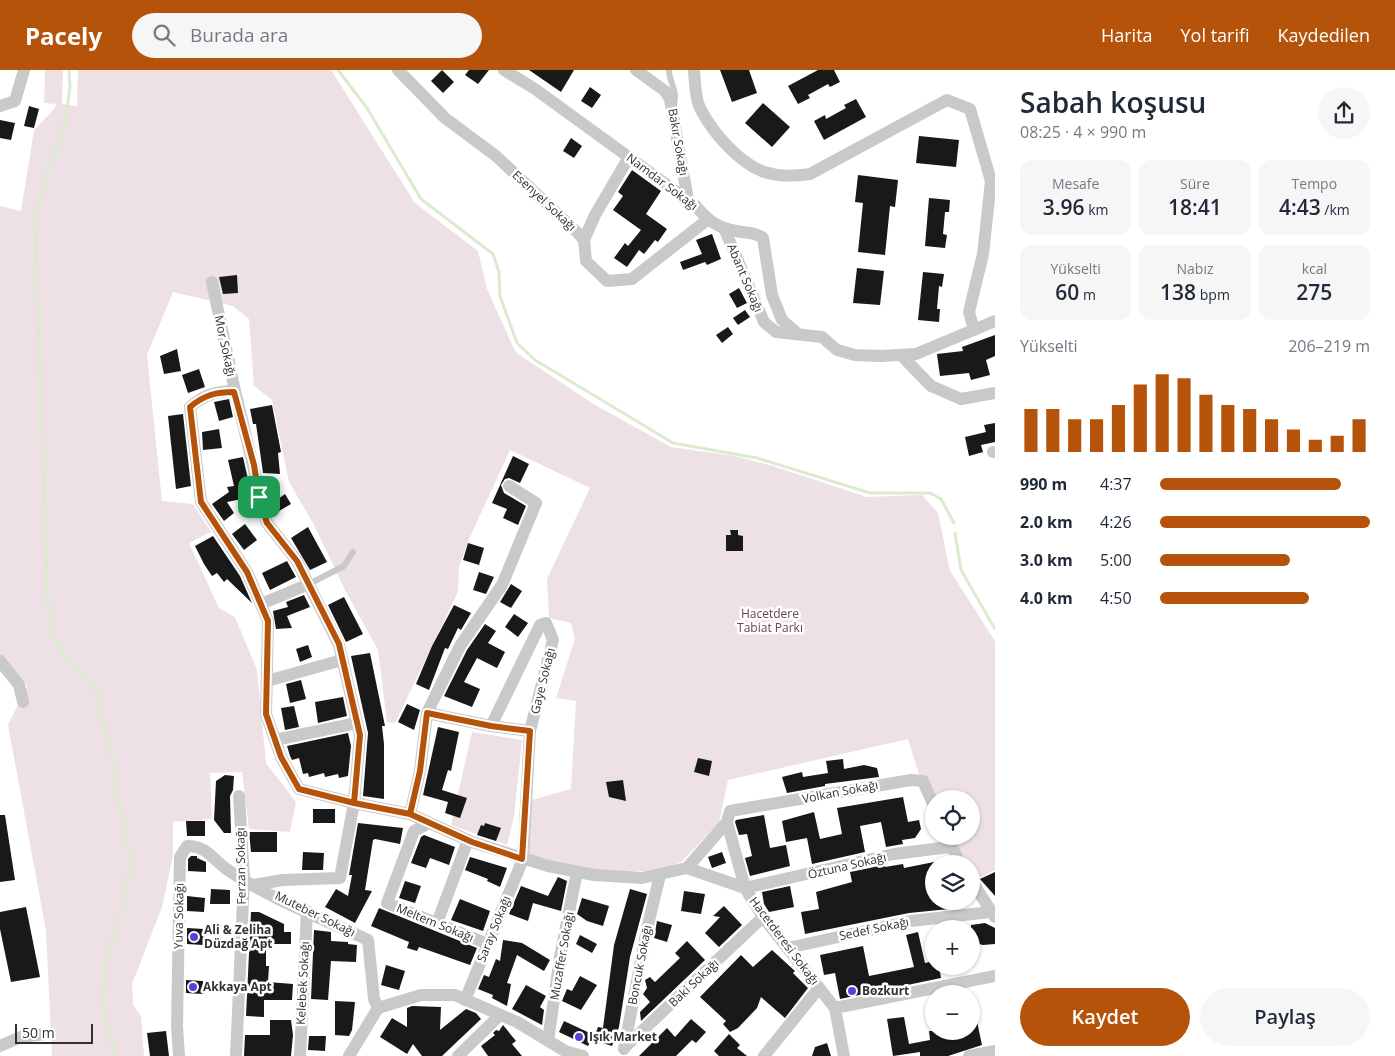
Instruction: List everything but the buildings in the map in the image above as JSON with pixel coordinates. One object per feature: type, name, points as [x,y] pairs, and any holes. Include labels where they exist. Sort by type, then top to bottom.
[{"type":"street","points":[[0,106],[15,101],[24,70]]},
{"type":"street","name":"Esenyel Sokağı","points":[[398,70],[445,118],[496,156],[584,240],[586,261],[607,281],[632,279],[707,220]]},
{"type":"street","name":"Namdar Sokağı","points":[[504,70],[535,89],[688,200],[707,220],[724,228],[757,234],[763,238],[772,295],[782,320],[797,333]]},
{"type":"street","name":"Bakır Sokağı","points":[[636,70],[665,91],[670,99],[688,200]]},
{"type":"street","points":[[694,70],[700,107],[716,131],[744,161],[764,172],[786,176],[810,174],[947,100],[970,109],[991,181],[984,254],[969,312],[974,330]]},
{"type":"street","points":[[584,240],[595,216],[629,157]]},
{"type":"street","name":"Abant Sokağı","points":[[724,228],[767,326],[776,332],[797,333]]},
{"type":"street","name":"Mor Sokağı","points":[[212,282],[234,392],[267,523],[297,561],[339,644],[360,735],[354,803],[340,878],[248,882]]},
{"type":"street","points":[[797,333],[822,337],[837,350],[855,355],[901,355],[916,354],[995,322]]},
{"type":"street","points":[[901,355],[931,386],[961,399],[995,394]]},
{"type":"street","points":[[234,392],[217,392],[201,397],[190,407],[201,502],[247,572],[268,621],[266,714],[281,757],[299,789],[354,803],[410,814],[468,840],[522,859],[594,876],[642,878],[686,868],[745,888]]},
{"type":"street","points":[[410,814],[420,771],[427,713],[460,646],[502,585],[536,503],[509,486]]},
{"type":"street","points":[[261,604],[308,584]]},
{"type":"street","name":"Gaye Sokağı","points":[[491,726],[540,625],[546,624],[553,640],[530,731],[522,859]]},
{"type":"street","points":[[0,660],[18,685],[23,702]]},
{"type":"street","points":[[267,681],[342,660]]},
{"type":"street","points":[[427,713],[491,726],[530,731]]},
{"type":"street","points":[[275,740],[357,724]]},
{"type":"street","name":"Volkan Sokağı","points":[[728,817],[911,780],[924,781],[928,790]]},
{"type":"street","name":"Ferzan Sokağı","points":[[236,1056],[248,882],[239,796]]},
{"type":"street","points":[[686,868],[728,817]]},
{"type":"street","name":"Hacetderesi Sokağı","points":[[728,817],[745,888],[763,917],[835,1008],[844,1056]]},
{"type":"street","name":"Meltem Sokağı","points":[[429,822],[414,830],[387,903],[488,944]]},
{"type":"street","points":[[437,923],[468,840]]},
{"type":"street","name":"Öztuna Sokağı","points":[[745,888],[934,845]]},
{"type":"street","name":"Yuva Sokağı","points":[[179,1056],[177,1026],[180,857],[187,846],[199,846],[225,868],[248,882]]},
{"type":"street","name":"Saray Sokağı","points":[[465,1000],[522,859]]},
{"type":"street","name":"Muzaffer Sokağı","points":[[548,1041],[560,958],[577,872]]},
{"type":"street","name":"Boncuk Sokağı","points":[[624,1052],[646,929],[660,875]]},
{"type":"street","name":"Muteber Sokağı","points":[[248,882],[368,940],[374,999],[378,1008]]},
{"type":"street","points":[[980,894],[993,914]]},
{"type":"street","name":"Kelebek Sokağı","points":[[300,1056],[307,911]]},
{"type":"street","name":"Sedef Sokağı","points":[[788,948],[911,921],[993,914]]},
{"type":"street","name":"Baki Sokağı","points":[[624,1052],[763,917]]},
{"type":"street","points":[[835,1008],[995,976]]},
{"type":"street","points":[[764,1056],[819,988]]},
{"type":"street","points":[[349,1056],[378,1008],[421,995],[455,996],[500,1015],[566,1053],[583,1056]]},
{"type":"street","points":[[458,1056],[500,1015]]},
{"type":"street","points":[[0,1046],[21,1037],[46,1034]]},
{"type":"street","points":[[969,1056],[995,1051]]},
{"type":"lane","points":[[669,70],[669,78],[674,84],[676,98],[672,111]]},
{"type":"lane","points":[[308,584],[344,566],[353,552]]},
{"type":"green space","name":"Hacetdere Tabiat Parkı","points":[[45,70],[63,70],[62,104],[77,106],[78,70],[331,70],[415,203],[478,251],[487,289],[515,351],[524,358],[595,405],[671,447],[735,456],[773,466],[867,497],[922,495],[938,513],[950,571],[995,641],[995,870],[980,877],[980,855],[963,855],[957,845],[980,845],[980,790],[925,790],[925,795],[908,739],[728,780],[719,823],[681,862],[659,871],[593,872],[529,857],[532,800],[571,789],[576,701],[556,698],[575,639],[571,623],[549,618],[547,579],[590,488],[510,450],[469,539],[459,567],[458,592],[395,723],[387,722],[378,650],[346,592],[313,523],[289,482],[272,400],[254,386],[249,319],[233,306],[173,292],[147,355],[162,501],[193,504],[211,532],[189,543],[219,608],[235,617],[257,670],[266,763],[296,802],[290,832],[249,829],[242,772],[210,773],[212,819],[173,822],[173,856],[162,907],[132,984],[133,1005],[141,1016],[144,1056],[52,1056],[46,931],[8,725],[27,686],[0,654],[0,206],[21,211],[34,130],[55,108],[56,104],[44,103]]},
{"type":"green space","points":[[472,732],[522,740],[514,817],[507,845],[451,825]]},
{"type":"waterway","points":[[69,70],[70,87],[65,123],[44,180],[37,212],[36,253],[48,606],[55,640],[67,661],[95,687],[112,758],[124,833],[132,864],[127,878],[122,907],[107,954],[103,1003],[115,1056]]},
{"type":"waterway","points":[[338,70],[367,108],[421,199],[493,254],[499,272],[500,296],[517,343],[535,360],[673,443],[757,458],[870,493],[930,493],[941,499],[954,523]]},
{"type":"waterway","points":[[955,533],[961,570],[995,629]]},
{"type":"place","name":"Ali & Zeliha Düzdağ Apt","points":[[194,937]]},
{"type":"place","name":"Akkaya Apt","points":[[193,987]]},
{"type":"place","name":"Bozkurt","points":[[852,991]]},
{"type":"place","name":"Işık Market","points":[[579,1037]]},
{"type":"route","points":[[259,497],[254,465],[234,392],[217,392],[201,397],[190,407],[201,502],[226,537],[247,572],[268,621],[266,714],[281,757],[299,789],[354,803],[410,814],[420,771],[427,713],[491,726],[530,731],[522,859],[472,842],[410,814],[354,803],[360,735],[339,644],[297,561],[267,523],[259,497]]}]
